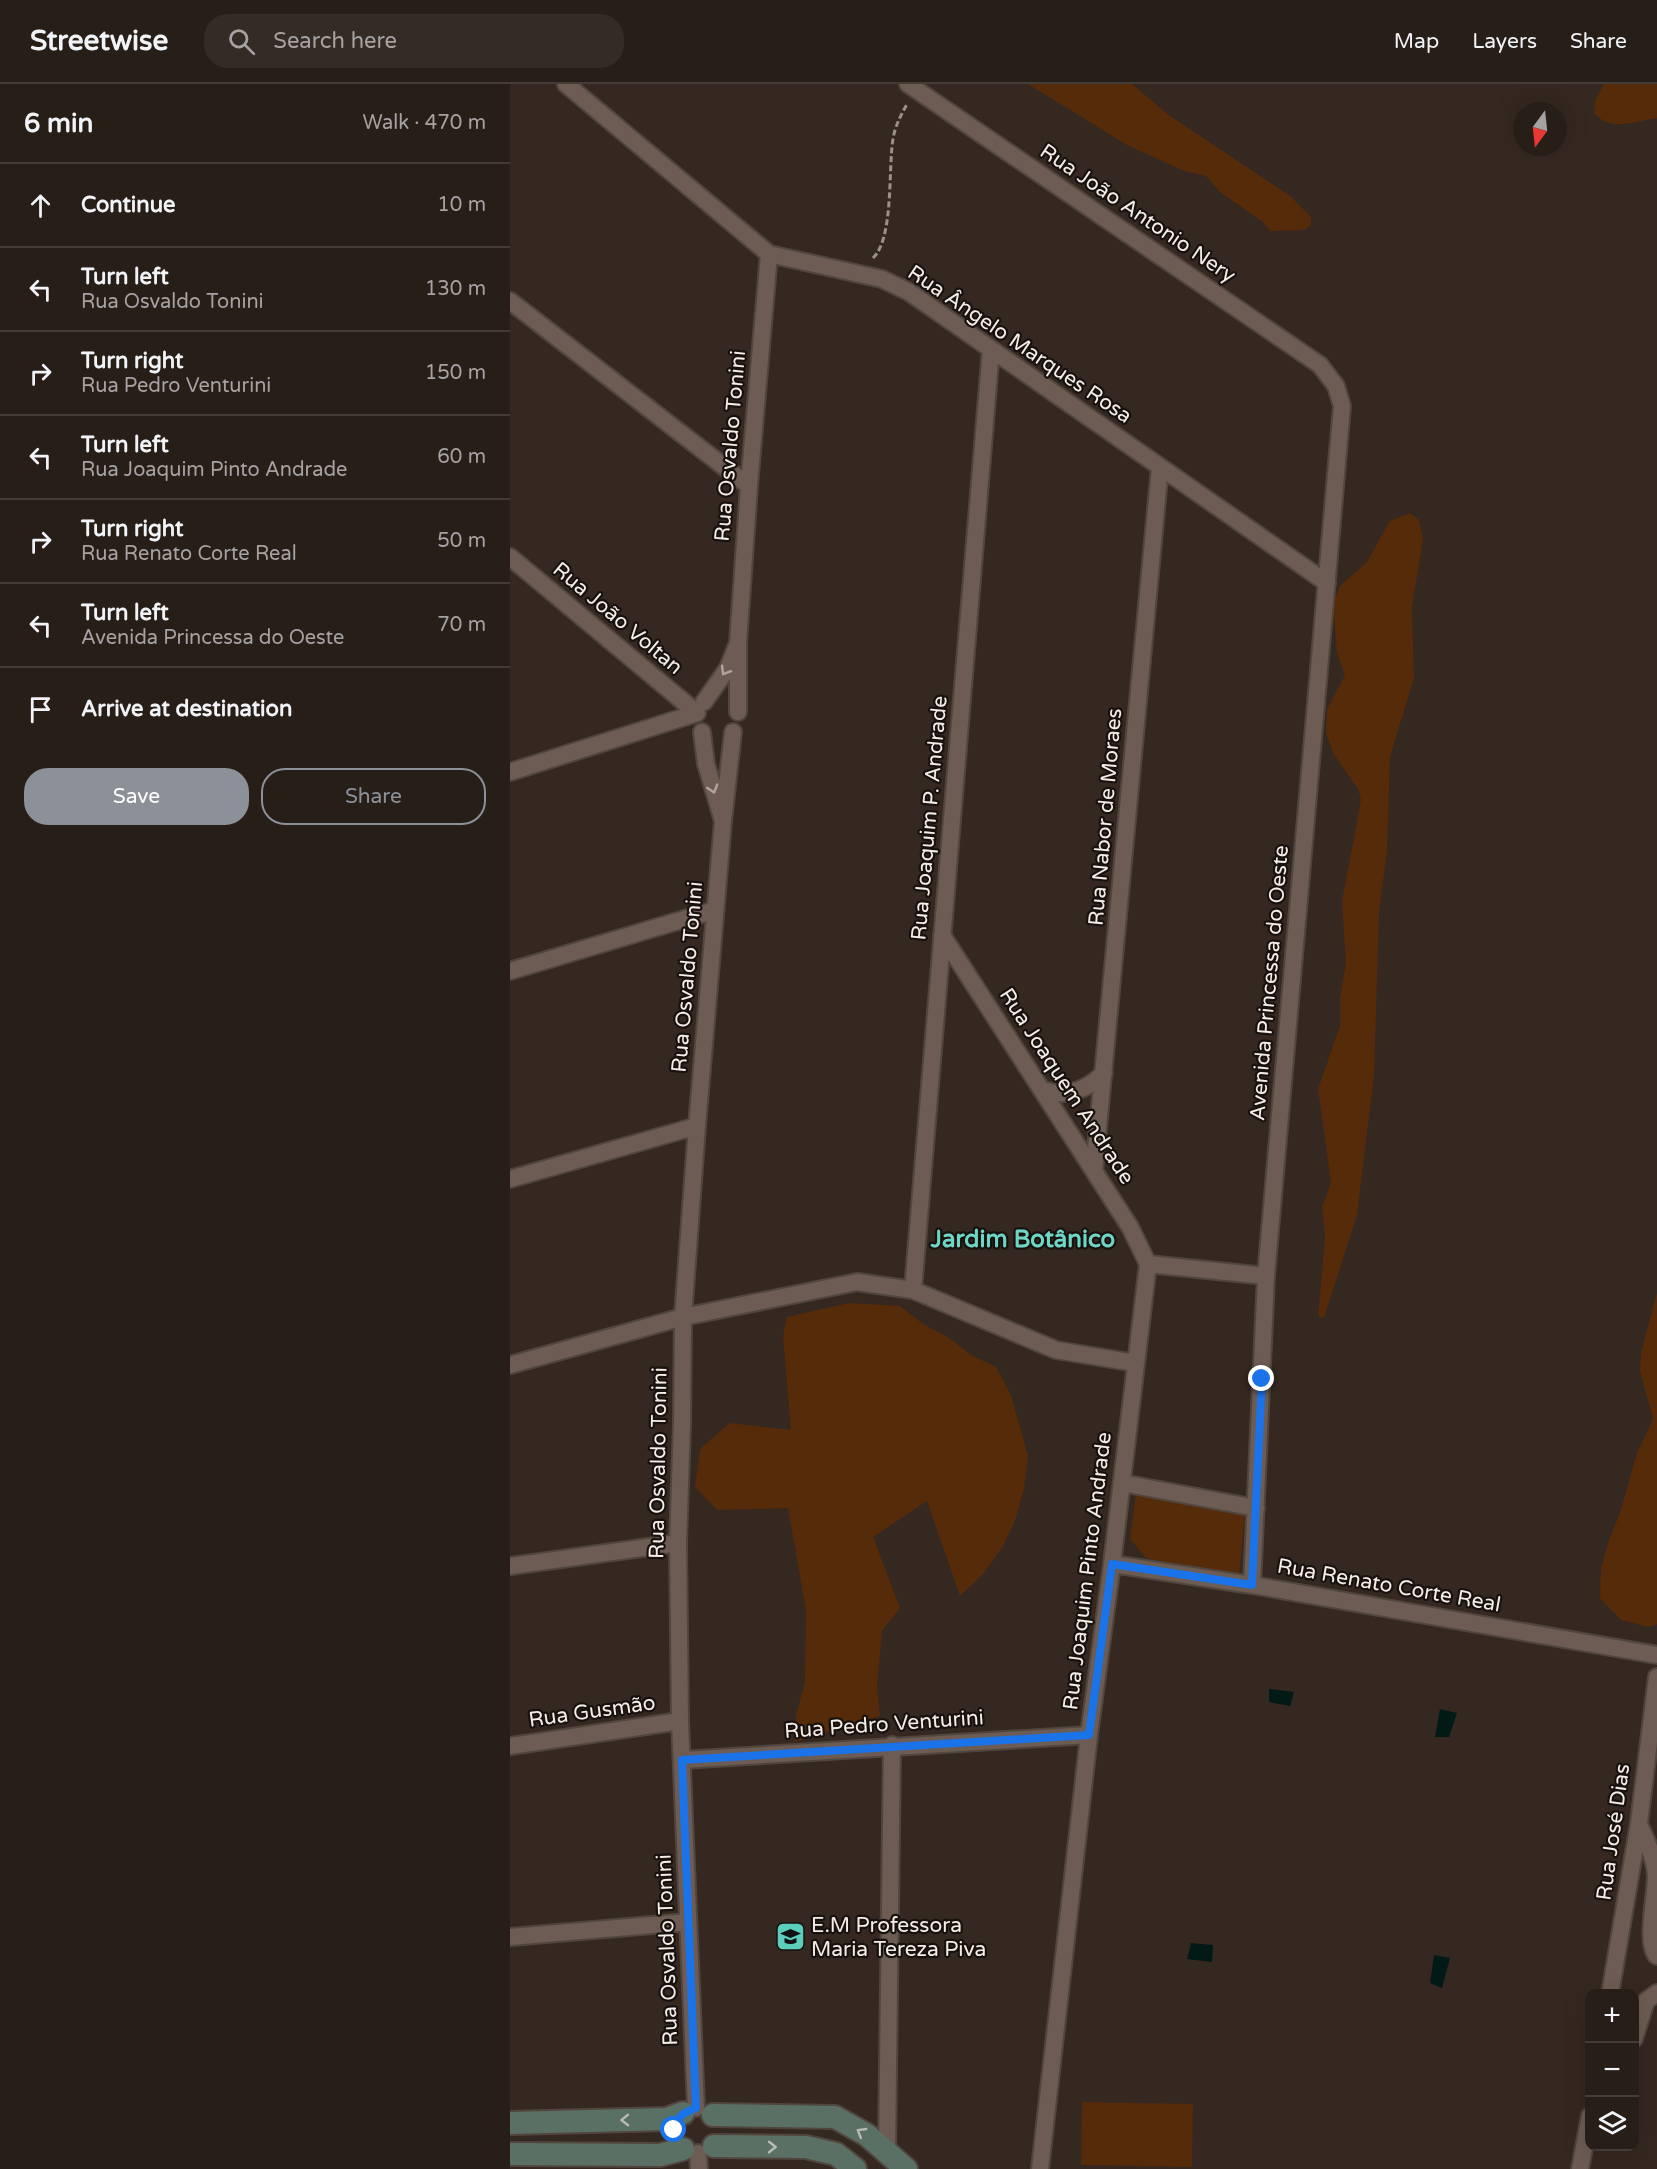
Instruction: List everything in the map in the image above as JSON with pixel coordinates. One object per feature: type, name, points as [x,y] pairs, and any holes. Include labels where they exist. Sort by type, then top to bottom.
[{"type":"street","name":"Rua Ângelo Marques Rosa","points":[[566,84],[769,254],[882,279],[909,292],[1327,583]]},
{"type":"street","name":"Rua João Antonio Nery","points":[[911,86],[1320,364],[1336,386]]},
{"type":"street","name":"Rua Osvaldo Tonini","points":[[697,2112],[680,1721],[678,1543],[683,1317],[723,821],[733,732],[737,726],[738,643],[769,254]]},
{"type":"street","points":[[510,301],[749,486]]},
{"type":"street","name":"Rua Joaquim P. Andrade","points":[[913,1290],[991,349]]},
{"type":"street","name":"Avenida Princessa do Oeste","points":[[1252,1585],[1266,1276],[1342,406],[1336,386]]},
{"type":"street","name":"Rua Nabor de Moraes","points":[[1094,1171],[1160,467]]},
{"type":"street","name":"Rua João Voltan","points":[[510,557],[701,708]]},
{"type":"street","name":"Rua Osvaldo Tonini","points":[[723,821],[706,764],[702,732],[697,720],[701,708],[728,668],[738,643]]},
{"type":"street","points":[[510,772],[701,708],[716,697],[723,698],[735,706],[738,712]]},
{"type":"street","points":[[702,732],[721,739],[733,732]]},
{"type":"street","points":[[510,971],[715,910]]},
{"type":"street","name":"Rua Joaquem Andrade","points":[[942,935],[1130,1227],[1148,1264]]},
{"type":"street","points":[[1043,1090],[1055,1094],[1070,1093],[1092,1086],[1104,1073]]},
{"type":"street","points":[[510,1179],[697,1126]]},
{"type":"street","points":[[1148,1264],[1266,1276]]},
{"type":"street","name":"Rua Joaquim Pinto Andrade","points":[[1040,2169],[1089,1735],[1148,1264]]},
{"type":"street","points":[[510,1365],[683,1317],[857,1282],[913,1290],[1056,1350],[1136,1363]]},
{"type":"street","points":[[1122,1483],[1256,1508]]},
{"type":"street","points":[[510,1566],[678,1543]]},
{"type":"street","name":"Rua Renato Corte Real","points":[[1112,1564],[1252,1585],[1657,1655]]},
{"type":"street","name":"Rua José Dias","points":[[1611,1989],[1639,1823],[1657,1677]]},
{"type":"street","name":"Rua Gusmão","points":[[510,1746],[680,1721]]},
{"type":"street","name":"Rua Pedro Venturini","points":[[682,1760],[1089,1735]]},
{"type":"street","points":[[890,2159],[892,1746]]},
{"type":"street","points":[[1639,1823],[1656,1875],[1652,1939],[1653,1952],[1657,1956]]},
{"type":"street","points":[[510,1937],[688,1922]]},
{"type":"street","points":[[1639,2025],[1646,2001],[1657,1993]]},
{"type":"street","points":[[697,2112],[719,2127],[718,2138],[698,2154]]},
{"type":"street","points":[[697,2112],[676,2120],[674,2130],[676,2142],[698,2154]]},
{"type":"street","points":[[510,2123],[667,2119],[697,2112],[835,2116],[867,2135],[890,2159],[906,2169]]},
{"type":"street","points":[[510,2154],[660,2155],[806,2147],[836,2154],[855,2169]]},
{"type":"street","points":[[1580,2169],[1585,2148]]},
{"type":"path","points":[[857,274],[880,252],[887,226],[893,140],[911,86]]},
{"type":"shaded area","points":[[1028,84],[1132,84],[1170,116],[1290,196],[1311,217],[1311,225],[1304,230],[1270,231],[1263,222],[1220,192],[1206,176],[1184,171],[1127,145]]},
{"type":"shaded area","points":[[1604,84],[1657,84],[1657,118],[1614,124],[1600,118],[1594,112],[1595,101]]},
{"type":"shaded area","points":[[1410,513],[1419,520],[1423,539],[1412,607],[1414,678],[1390,757],[1387,851],[1379,913],[1374,1075],[1357,1215],[1324,1318],[1318,1316],[1325,1238],[1322,1207],[1331,1183],[1318,1089],[1340,1026],[1340,998],[1346,963],[1342,901],[1361,800],[1358,789],[1333,753],[1326,733],[1327,710],[1345,675],[1337,653],[1333,601],[1341,585],[1366,563],[1390,521]]},
{"type":"shaded area","points":[[1657,1292],[1657,1624],[1649,1627],[1621,1620],[1600,1598],[1601,1568],[1609,1540],[1620,1513],[1637,1453],[1653,1419],[1640,1371],[1641,1353]]},
{"type":"shaded area","points":[[849,1303],[900,1306],[971,1355],[996,1367],[1011,1395],[1028,1456],[1024,1489],[1015,1521],[1003,1546],[983,1574],[960,1596],[927,1501],[873,1537],[900,1608],[882,1631],[877,1686],[880,1716],[794,1742],[796,1715],[805,1683],[806,1610],[788,1508],[717,1510],[695,1487],[700,1449],[730,1423],[791,1430],[783,1336],[787,1317]]},
{"type":"shaded area","points":[[1136,1493],[1245,1511],[1239,1578],[1146,1558],[1130,1539]]},
{"type":"shaded area","points":[[1082,2102],[1193,2104],[1192,2167],[1081,2165]]},
{"type":"water","points":[[1269,1689],[1294,1692],[1290,1706],[1269,1702]]},
{"type":"water","points":[[1440,1709],[1457,1713],[1449,1737],[1435,1737]]},
{"type":"water","points":[[1191,1943],[1213,1945],[1212,1962],[1187,1959]]},
{"type":"water","points":[[1434,1955],[1450,1958],[1442,1988],[1430,1983]]},
{"type":"place","name":"E.M Professora Maria Tereza Piva","points":[[790,1937]]},
{"type":"district","name":"Jardim Botânico","points":[[1023,1239]]},
{"type":"route","points":[[674,2130],[676,2120],[682,2113],[696,2108],[682,1760],[1089,1735],[1112,1564],[1252,1585],[1262,1379]]}]
